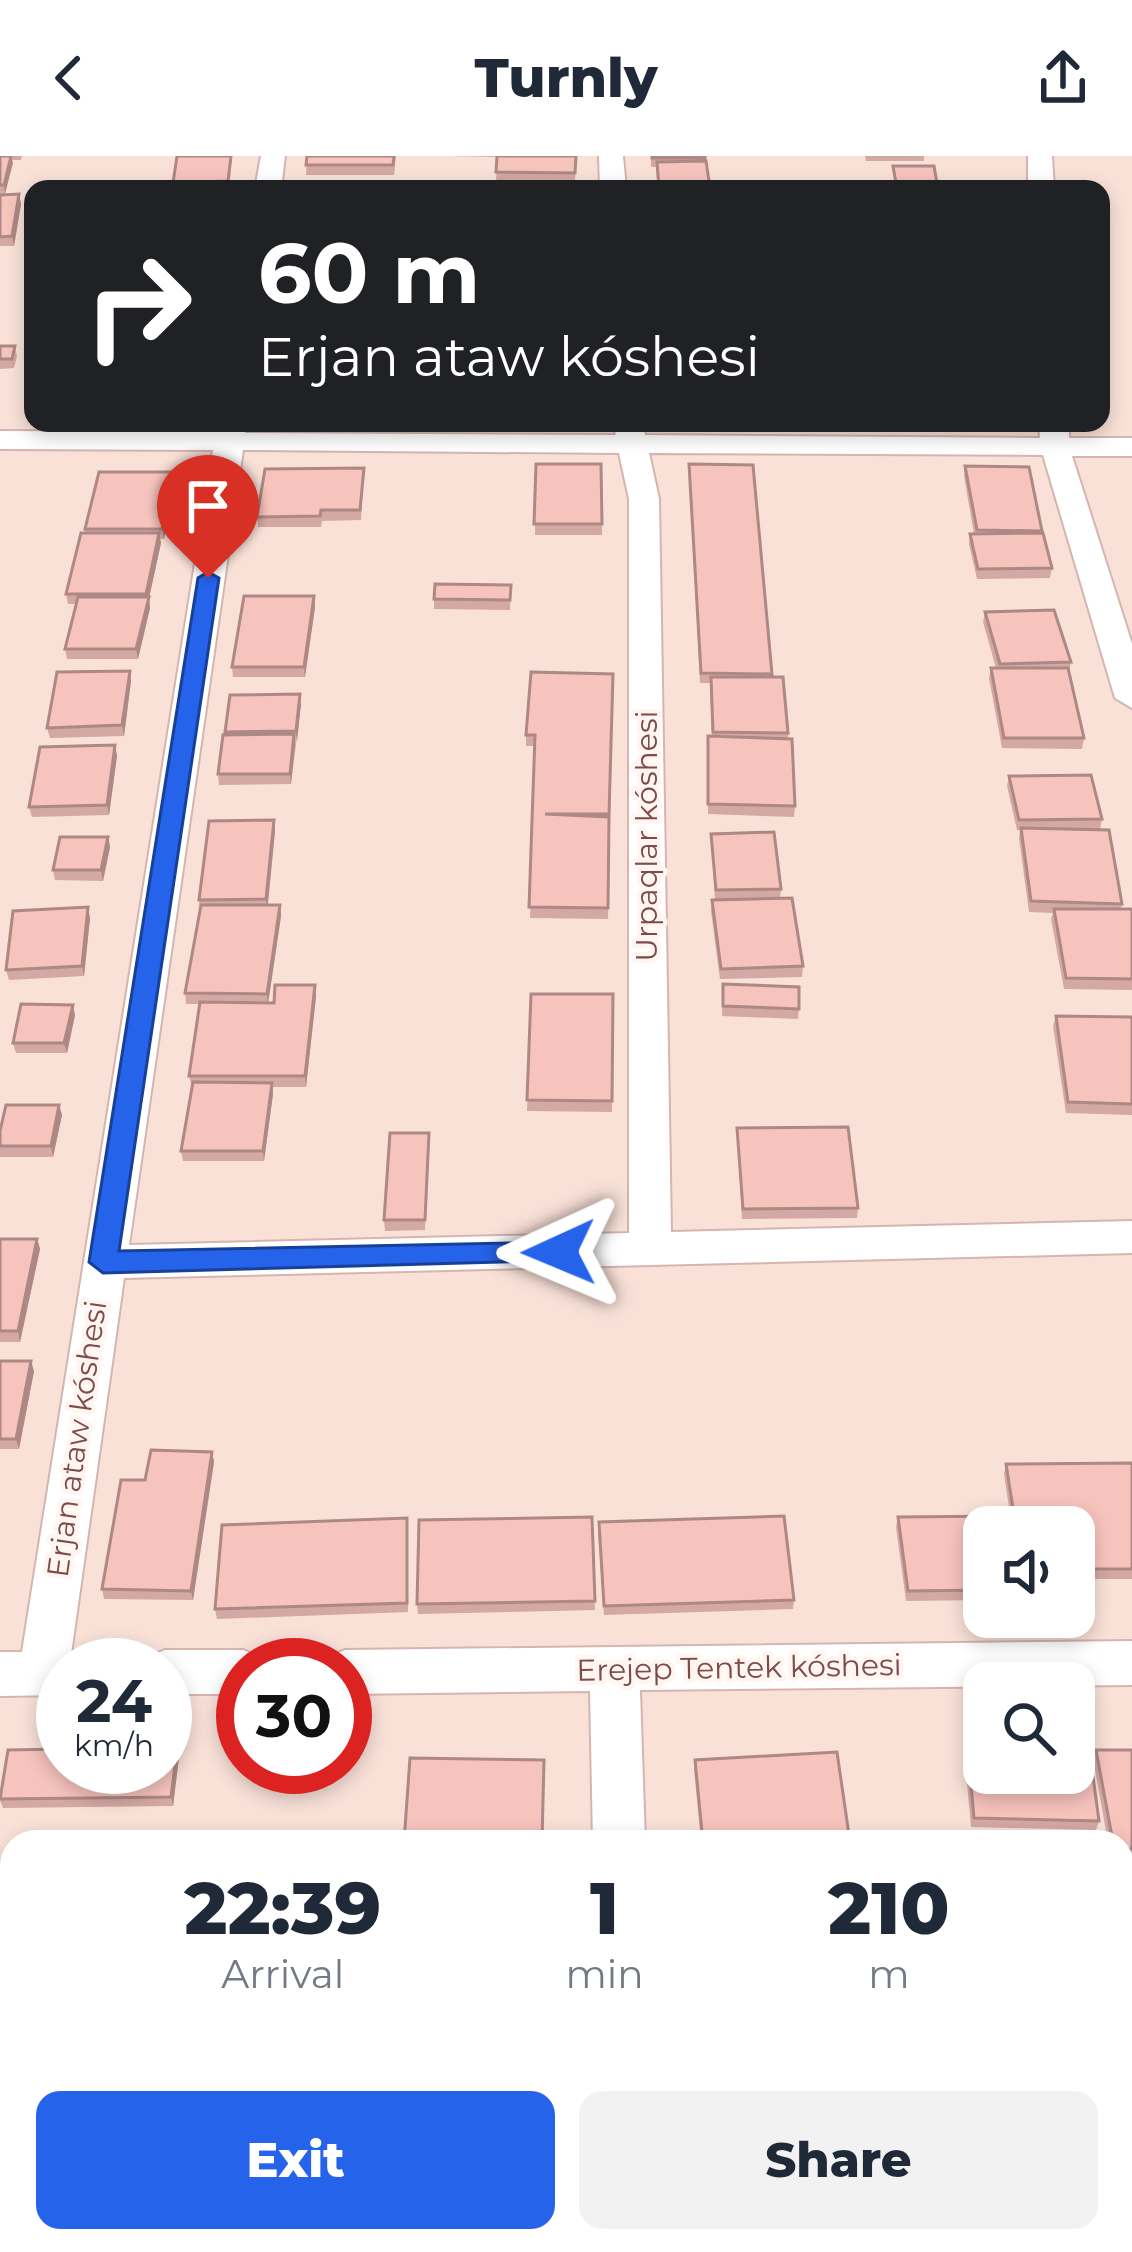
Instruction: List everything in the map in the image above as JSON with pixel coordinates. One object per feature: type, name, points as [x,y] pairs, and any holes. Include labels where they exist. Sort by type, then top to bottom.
[{"type":"street","points":[[0,440],[231,432],[629,432],[1055,435],[1132,447]]},
{"type":"street","name":"Erjan ataw kóshesi","points":[[35,1673],[231,432]]},
{"type":"street","name":"Urpaqlar kóshesi","points":[[629,432],[644,499],[650,1250]]},
{"type":"street","points":[[1055,435],[1132,698]]},
{"type":"street","points":[[103,1262],[1132,1237]]},
{"type":"street","name":"Erejep Tentek kóshesi","points":[[372,1672],[1132,1663]]},
{"type":"street","points":[[614,1671],[619,1830]]},
{"type":"shaded area","points":[[0,156],[1132,156],[1132,1830],[0,1830]]},
{"type":"building","points":[[0,156],[11,156],[4,185],[0,185]]},
{"type":"building","points":[[177,156],[231,156],[228,180],[173,180]]},
{"type":"building","points":[[307,156],[394,156],[393,165],[306,165]]},
{"type":"building","points":[[497,156],[576,156],[575,173],[496,172]]},
{"type":"building","points":[[705,156],[705,158],[652,158]]},
{"type":"building","points":[[706,161],[709,180],[658,180],[657,162]]},
{"type":"building","points":[[893,166],[934,166],[936,180],[895,180]]},
{"type":"building","points":[[19,194],[12,236],[0,237],[0,195]]},
{"type":"building","points":[[0,346],[15,346],[12,359],[0,359]]},
{"type":"building","points":[[536,464],[601,464],[602,524],[534,524]]},
{"type":"building","points":[[689,464],[753,465],[772,674],[701,673]]},
{"type":"building","points":[[965,466],[1029,467],[1042,531],[977,530]]},
{"type":"building","points":[[364,468],[360,510],[257,517],[265,469]]},
{"type":"building","points":[[99,472],[174,472],[162,529],[85,529]]},
{"type":"building","points":[[81,533],[159,533],[146,594],[66,594]]},
{"type":"building","points":[[1043,533],[1052,568],[978,569],[970,534]]},
{"type":"building","points":[[435,584],[511,585],[510,600],[434,599]]},
{"type":"building","points":[[244,596],[314,596],[304,667],[232,667]]},
{"type":"building","points":[[78,597],[149,597],[136,649],[65,649]]},
{"type":"building","points":[[1054,610],[1071,662],[1000,664],[985,612]]},
{"type":"building","points":[[991,668],[1068,668],[1084,738],[1004,738]]},
{"type":"building","points":[[130,671],[122,725],[47,728],[57,672]]},
{"type":"building","points":[[531,672],[613,674],[609,814],[545,814],[609,817],[608,908],[529,907],[535,735],[526,735]]},
{"type":"building","points":[[711,677],[783,677],[788,733],[713,732]]},
{"type":"building","points":[[300,694],[296,731],[225,732],[230,695]]},
{"type":"building","points":[[294,734],[290,774],[218,774],[223,735]]},
{"type":"building","points":[[708,736],[792,739],[795,806],[708,804]]},
{"type":"building","points":[[115,745],[107,805],[29,807],[40,747]]},
{"type":"building","points":[[1091,775],[1102,819],[1019,820],[1009,776]]},
{"type":"building","points":[[274,820],[266,899],[199,900],[209,821]]},
{"type":"building","points":[[1021,828],[1109,830],[1122,904],[1031,901]]},
{"type":"building","points":[[774,832],[781,889],[716,890],[711,834]]},
{"type":"building","points":[[60,837],[108,837],[101,870],[53,870]]},
{"type":"building","points":[[792,898],[803,966],[721,969],[712,900]]},
{"type":"building","points":[[201,905],[280,905],[267,994],[185,993]]},
{"type":"building","points":[[88,907],[82,966],[6,970],[13,911]]},
{"type":"building","points":[[1054,909],[1132,909],[1132,979],[1066,978]]},
{"type":"building","points":[[723,984],[799,987],[799,1009],[723,1006]]},
{"type":"building","points":[[275,985],[315,985],[305,1076],[189,1076],[200,1002],[274,1003]]},
{"type":"building","points":[[531,994],[613,994],[612,1101],[527,1100]]},
{"type":"building","points":[[21,1004],[73,1005],[64,1043],[13,1043]]},
{"type":"building","points":[[1056,1016],[1132,1017],[1132,1104],[1068,1102]]},
{"type":"building","points":[[193,1082],[272,1083],[263,1151],[181,1151]]},
{"type":"building","points":[[6,1105],[59,1105],[51,1146],[0,1146]]},
{"type":"building","points":[[848,1127],[858,1208],[743,1209],[737,1128]]},
{"type":"building","points":[[390,1133],[429,1133],[425,1220],[384,1220]]},
{"type":"building","points":[[0,1239],[37,1239],[18,1331],[0,1331]]},
{"type":"building","points":[[0,1361],[31,1361],[16,1439],[0,1439]]},
{"type":"building","points":[[151,1450],[212,1452],[191,1591],[102,1589],[121,1480],[145,1480]]},
{"type":"building","points":[[1132,1463],[1132,1569],[1095,1569],[1095,1506],[1013,1506],[1006,1464]]},
{"type":"building","points":[[784,1516],[794,1600],[604,1606],[599,1522]]},
{"type":"building","points":[[963,1516],[963,1590],[908,1591],[898,1517]]},
{"type":"building","points":[[592,1517],[595,1601],[417,1604],[419,1520]]},
{"type":"building","points":[[407,1518],[407,1603],[215,1609],[222,1525]]},
{"type":"building","points":[[36,1749],[36,1794],[171,1797],[0,1799],[8,1750]]},
{"type":"building","points":[[1096,1750],[1132,1750],[1132,1830],[1111,1830]]},
{"type":"building","points":[[837,1752],[848,1830],[702,1830],[695,1760]]},
{"type":"building","points":[[410,1758],[544,1760],[542,1830],[405,1830]]},
{"type":"building","points":[[1095,1791],[1099,1821],[974,1818],[972,1794]]},
{"type":"route","points":[[208,578],[103,1262],[559,1252]]}]
